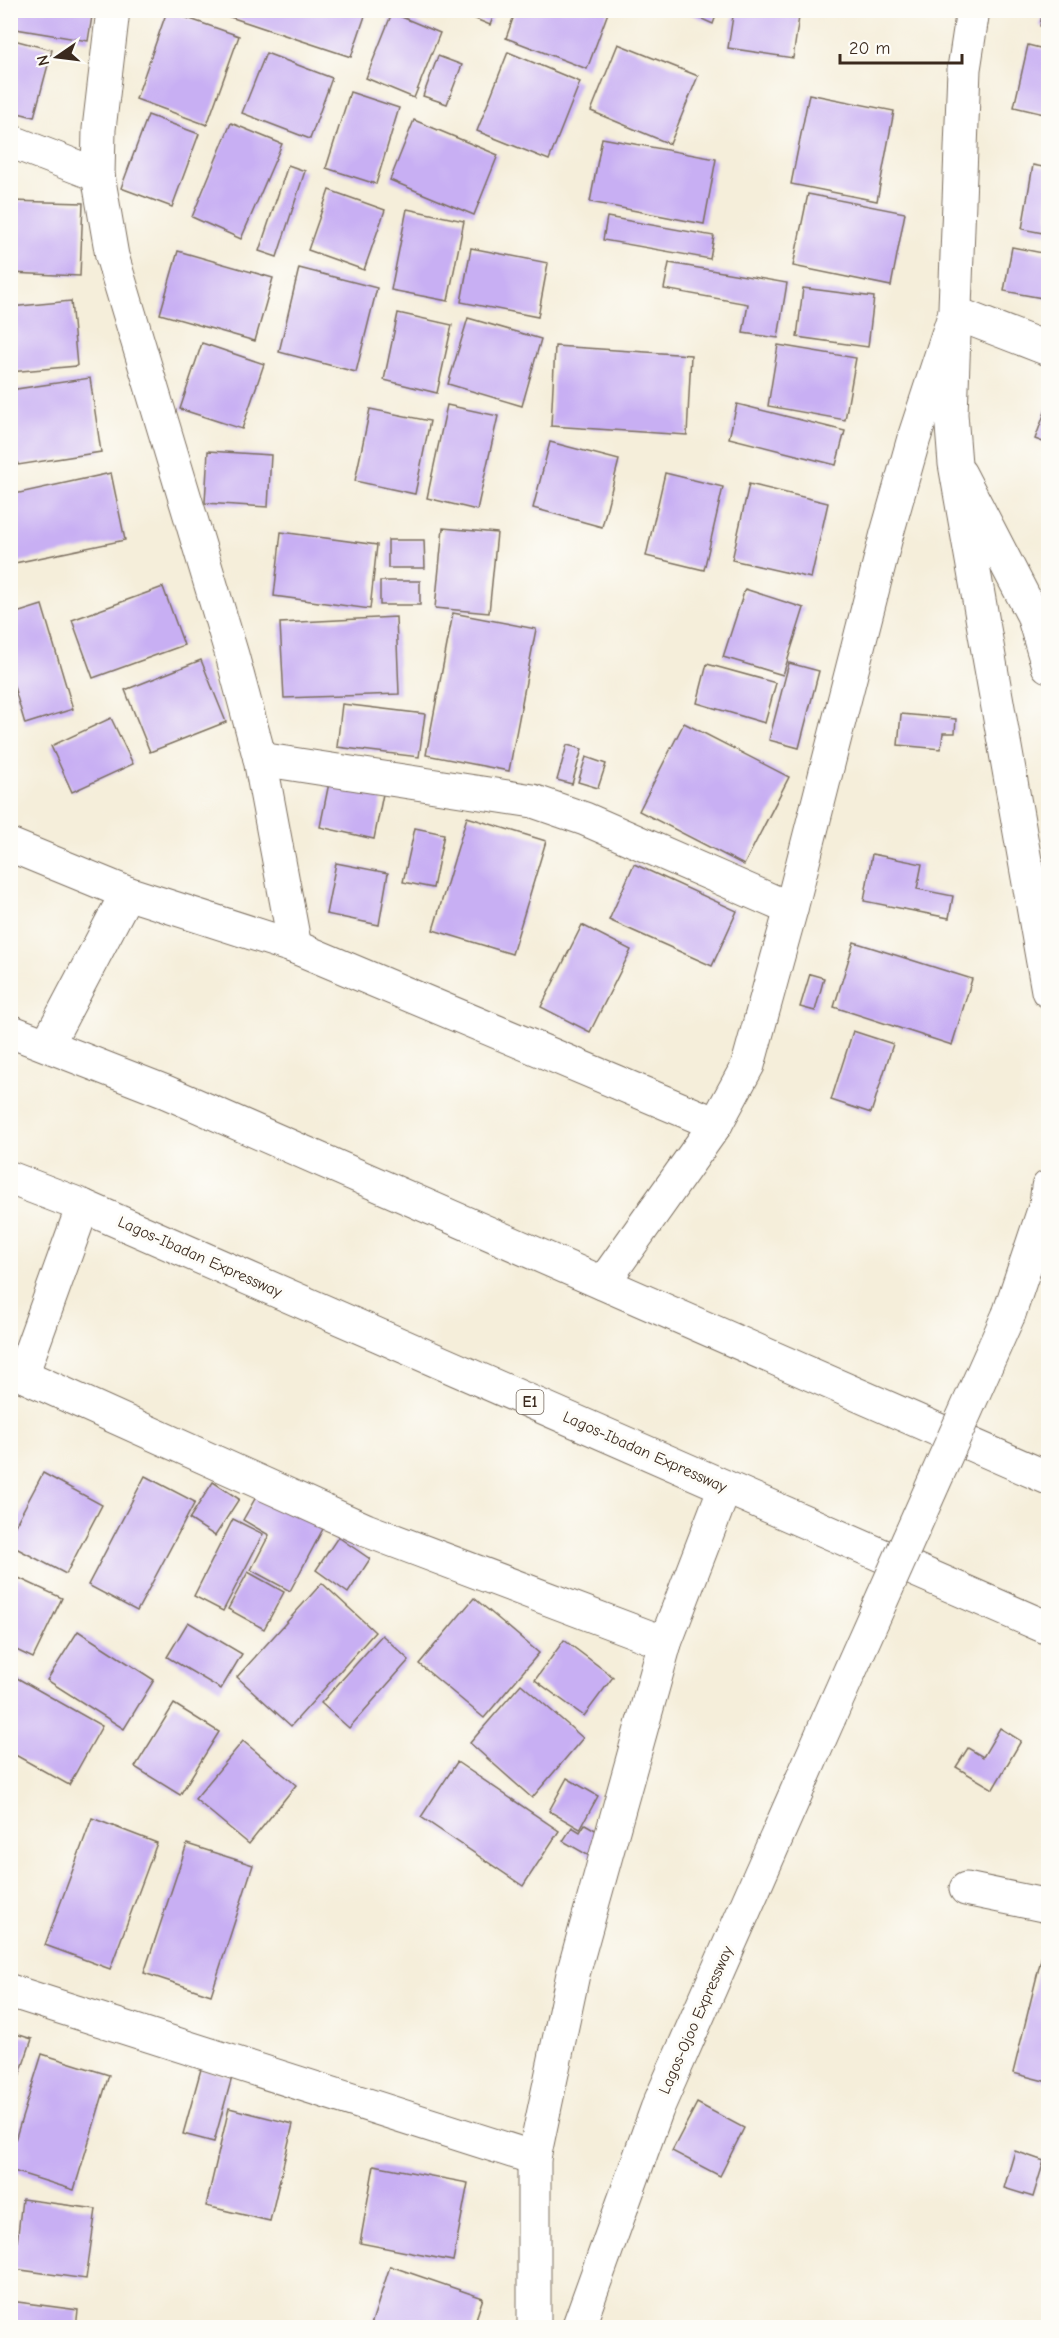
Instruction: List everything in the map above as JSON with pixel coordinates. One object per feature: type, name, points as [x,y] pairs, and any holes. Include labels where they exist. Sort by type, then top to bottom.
[{"type":"main road","points":[[112,10],[99,129],[98,175],[112,256],[232,655],[260,759],[295,947]]},
{"type":"main road","points":[[973,10],[964,69],[951,414],[956,464],[1048,991]]},
{"type":"main road","points":[[10,141],[98,175]]},
{"type":"main road","points":[[955,313],[1048,349]]},
{"type":"main road","points":[[603,1283],[716,1124],[748,1065],[791,909],[886,537],[914,438],[955,313]]},
{"type":"main road","points":[[956,464],[1033,615],[1048,666]]},
{"type":"main road","points":[[260,759],[533,801],[585,819],[791,909]]},
{"type":"main road","points":[[10,845],[127,892],[295,947],[716,1124]]},
{"type":"main road","points":[[47,1046],[127,892]]},
{"type":"main road","points":[[10,1031],[166,1092],[1048,1478]]},
{"type":"main road","name":"Lagos-Ibadan Expressway","points":[[10,1178],[83,1206],[1048,1628]]},
{"type":"main road","name":"Lagos-Ojoo Expressway","points":[[578,2328],[657,2109],[1009,1314],[1046,1204],[1048,1187]]},
{"type":"main road","points":[[83,1206],[16,1371],[366,1530],[665,1643]]},
{"type":"main road","points":[[534,2328],[534,2158],[573,1974],[665,1643],[724,1487]]},
{"type":"main road","points":[[966,1889],[1048,1906]]},
{"type":"main road","points":[[10,1991],[534,2158]]},
{"type":"building","points":[[10,10],[93,10],[88,41],[10,28]]},
{"type":"building","points":[[219,10],[367,10],[351,57],[218,13]]},
{"type":"building","points":[[454,10],[496,10],[490,25]]},
{"type":"building","points":[[516,10],[609,10],[587,69],[506,38]]},
{"type":"building","points":[[682,10],[718,10],[713,24]]},
{"type":"building","points":[[734,10],[800,10],[793,58],[728,48]]},
{"type":"building","points":[[1043,10],[1048,10],[1048,28],[1040,26]]},
{"type":"building","points":[[167,11],[239,36],[207,125],[136,99]]},
{"type":"building","points":[[392,13],[440,33],[414,98],[366,78]]},
{"type":"building","points":[[10,39],[52,50],[34,117],[10,111]]},
{"type":"building","points":[[618,44],[698,76],[670,144],[591,111]]},
{"type":"building","points":[[1028,45],[1048,50],[1048,115],[1014,107]]},
{"type":"building","points":[[508,52],[580,82],[549,160],[477,131]]},
{"type":"building","points":[[266,53],[332,78],[310,139],[242,113]]},
{"type":"building","points":[[438,56],[462,65],[447,104],[423,96]]},
{"type":"building","points":[[350,92],[399,108],[376,184],[326,168]]},
{"type":"building","points":[[809,94],[894,111],[877,201],[791,184]]},
{"type":"building","points":[[148,115],[199,134],[172,207],[121,188]]},
{"type":"building","points":[[414,120],[498,155],[474,215],[390,180]]},
{"type":"building","points":[[231,123],[282,144],[241,239],[192,217]]},
{"type":"building","points":[[602,138],[716,159],[704,224],[590,202]]},
{"type":"building","points":[[288,165],[305,171],[277,257],[259,251]]},
{"type":"building","points":[[1033,165],[1048,168],[1048,234],[1022,229]]},
{"type":"building","points":[[329,190],[385,210],[364,270],[308,250]]},
{"type":"building","points":[[808,194],[905,213],[891,286],[793,266]]},
{"type":"building","points":[[10,201],[83,203],[80,276],[10,273]]},
{"type":"building","points":[[407,209],[464,221],[448,301],[391,290]]},
{"type":"building","points":[[607,217],[714,236],[710,259],[603,240]]},
{"type":"building","points":[[1012,247],[1048,254],[1048,299],[1004,291]]},
{"type":"building","points":[[471,248],[548,263],[538,317],[461,302]]},
{"type":"building","points":[[178,251],[273,278],[255,341],[160,314]]},
{"type":"building","points":[[669,263],[787,283],[778,338],[743,333],[748,304],[664,289]]},
{"type":"building","points":[[299,268],[377,288],[356,372],[279,352]]},
{"type":"building","points":[[803,288],[874,297],[868,347],[797,337]]},
{"type":"building","points":[[71,301],[77,366],[10,372],[10,307]]},
{"type":"building","points":[[398,313],[452,325],[437,393],[384,380]]},
{"type":"building","points":[[468,318],[541,339],[522,406],[448,384]]},
{"type":"building","points":[[202,343],[264,364],[242,429],[180,409]]},
{"type":"building","points":[[778,345],[856,358],[845,420],[768,406]]},
{"type":"building","points":[[555,346],[691,355],[687,435],[551,426]]},
{"type":"building","points":[[90,378],[101,452],[18,465],[10,415],[10,390]]},
{"type":"building","points":[[737,404],[845,431],[836,465],[729,438]]},
{"type":"building","points":[[1048,404],[1048,444],[1035,439]]},
{"type":"building","points":[[447,405],[498,416],[477,510],[427,498]]},
{"type":"building","points":[[370,409],[430,421],[415,494],[355,481]]},
{"type":"building","points":[[550,442],[619,460],[602,527],[533,508]]},
{"type":"building","points":[[208,451],[271,455],[268,507],[205,503]]},
{"type":"building","points":[[111,473],[125,540],[10,564],[10,495]]},
{"type":"building","points":[[665,473],[723,487],[704,570],[646,556]]},
{"type":"building","points":[[749,484],[828,503],[811,578],[732,560]]},
{"type":"building","points":[[443,528],[497,533],[489,613],[435,608]]},
{"type":"building","points":[[281,532],[377,545],[370,609],[274,596]]},
{"type":"building","points":[[388,540],[424,540],[425,568],[388,568]]},
{"type":"building","points":[[380,581],[420,581],[420,605],[380,605]]},
{"type":"building","points":[[163,587],[184,645],[93,678],[72,620]]},
{"type":"building","points":[[745,589],[804,608],[783,675],[723,657]]},
{"type":"building","points":[[42,605],[73,709],[25,724],[10,673],[10,615]]},
{"type":"building","points":[[453,613],[536,629],[509,771],[426,755]]},
{"type":"building","points":[[396,617],[399,694],[284,698],[280,623]]},
{"type":"building","points":[[201,660],[226,722],[150,752],[125,690]]},
{"type":"building","points":[[789,663],[819,671],[799,748],[769,740]]},
{"type":"building","points":[[707,664],[776,683],[765,723],[697,703]]},
{"type":"building","points":[[342,704],[425,714],[419,757],[337,747]]},
{"type":"building","points":[[901,714],[956,719],[955,733],[943,733],[941,749],[898,745]]},
{"type":"building","points":[[111,718],[133,764],[72,792],[51,746]]},
{"type":"building","points":[[684,723],[789,777],[744,865],[639,811]]},
{"type":"building","points":[[567,745],[582,749],[572,784],[557,780]]},
{"type":"building","points":[[586,757],[606,764],[598,788],[578,782]]},
{"type":"building","points":[[330,778],[384,789],[374,839],[320,827]]},
{"type":"building","points":[[467,817],[546,841],[512,954],[433,930]]},
{"type":"building","points":[[415,828],[444,834],[433,888],[403,882]]},
{"type":"building","points":[[872,854],[922,864],[917,889],[953,896],[949,918],[864,901]]},
{"type":"building","points":[[336,863],[388,873],[379,925],[326,914]]},
{"type":"building","points":[[634,864],[737,911],[712,966],[609,920]]},
{"type":"building","points":[[582,925],[631,950],[590,1032],[541,1007]]},
{"type":"building","points":[[854,942],[972,979],[952,1045],[834,1007]]},
{"type":"building","points":[[810,974],[824,978],[815,1011],[800,1007]]},
{"type":"building","points":[[853,1031],[893,1044],[871,1113],[831,1100]]},
{"type":"building","points":[[43,1473],[102,1505],[66,1574],[10,1545],[10,1535]]},
{"type":"building","points":[[145,1476],[195,1502],[137,1611],[88,1585]]},
{"type":"building","points":[[213,1482],[239,1499],[215,1536],[189,1519]]},
{"type":"building","points":[[260,1490],[325,1525],[290,1591],[251,1570],[269,1535],[243,1520]]},
{"type":"building","points":[[233,1519],[263,1534],[223,1611],[194,1596]]},
{"type":"building","points":[[338,1537],[370,1559],[348,1593],[316,1570]]},
{"type":"building","points":[[248,1572],[284,1592],[264,1629],[228,1609]]},
{"type":"building","points":[[10,1574],[62,1598],[33,1658],[10,1647]]},
{"type":"building","points":[[322,1583],[375,1632],[291,1726],[237,1677]]},
{"type":"building","points":[[474,1598],[539,1653],[484,1718],[419,1664]]},
{"type":"building","points":[[188,1622],[242,1654],[221,1689],[167,1657]]},
{"type":"building","points":[[78,1631],[154,1680],[124,1729],[47,1680]]},
{"type":"building","points":[[382,1635],[409,1660],[349,1728],[321,1703]]},
{"type":"building","points":[[564,1640],[613,1677],[584,1716],[535,1680]]},
{"type":"building","points":[[10,1674],[102,1726],[69,1785],[10,1752]]},
{"type":"building","points":[[521,1684],[583,1738],[532,1798],[470,1743]]},
{"type":"building","points":[[174,1704],[219,1732],[180,1795],[135,1767]]},
{"type":"building","points":[[1000,1728],[1021,1741],[993,1789],[956,1767],[968,1748],[983,1757]]},
{"type":"building","points":[[243,1741],[296,1785],[249,1844],[195,1799]]},
{"type":"building","points":[[457,1762],[559,1831],[523,1886],[421,1817]]},
{"type":"building","points":[[567,1778],[598,1796],[580,1829],[549,1811]]},
{"type":"building","points":[[92,1818],[157,1843],[110,1969],[45,1945]]},
{"type":"building","points":[[585,1824],[604,1835],[591,1857],[563,1841],[572,1827],[580,1832]]},
{"type":"building","points":[[187,1844],[253,1865],[211,1995],[144,1973]]},
{"type":"building","points":[[1043,1951],[1048,1952],[1048,2082],[1013,2073]]},
{"type":"building","points":[[10,2032],[32,2039],[11,2100],[10,2100]]},
{"type":"building","points":[[42,2054],[109,2075],[74,2190],[10,2170],[10,2156]]},
{"type":"building","points":[[201,2069],[232,2077],[214,2142],[183,2134]]},
{"type":"building","points":[[697,2103],[744,2128],[720,2176],[672,2151]]},
{"type":"building","points":[[229,2108],[293,2124],[270,2221],[206,2206]]},
{"type":"building","points":[[1015,2151],[1044,2161],[1033,2197],[1004,2188]]},
{"type":"building","points":[[374,2165],[468,2183],[453,2261],[360,2243]]},
{"type":"building","points":[[22,2199],[96,2209],[86,2279],[14,2269]]},
{"type":"building","points":[[390,2266],[483,2298],[473,2328],[370,2328]]},
{"type":"building","points":[[10,2301],[78,2310],[76,2328],[10,2328]]},
{"type":"building","points":[[613,2322],[629,2327],[629,2328],[611,2328]]}]
